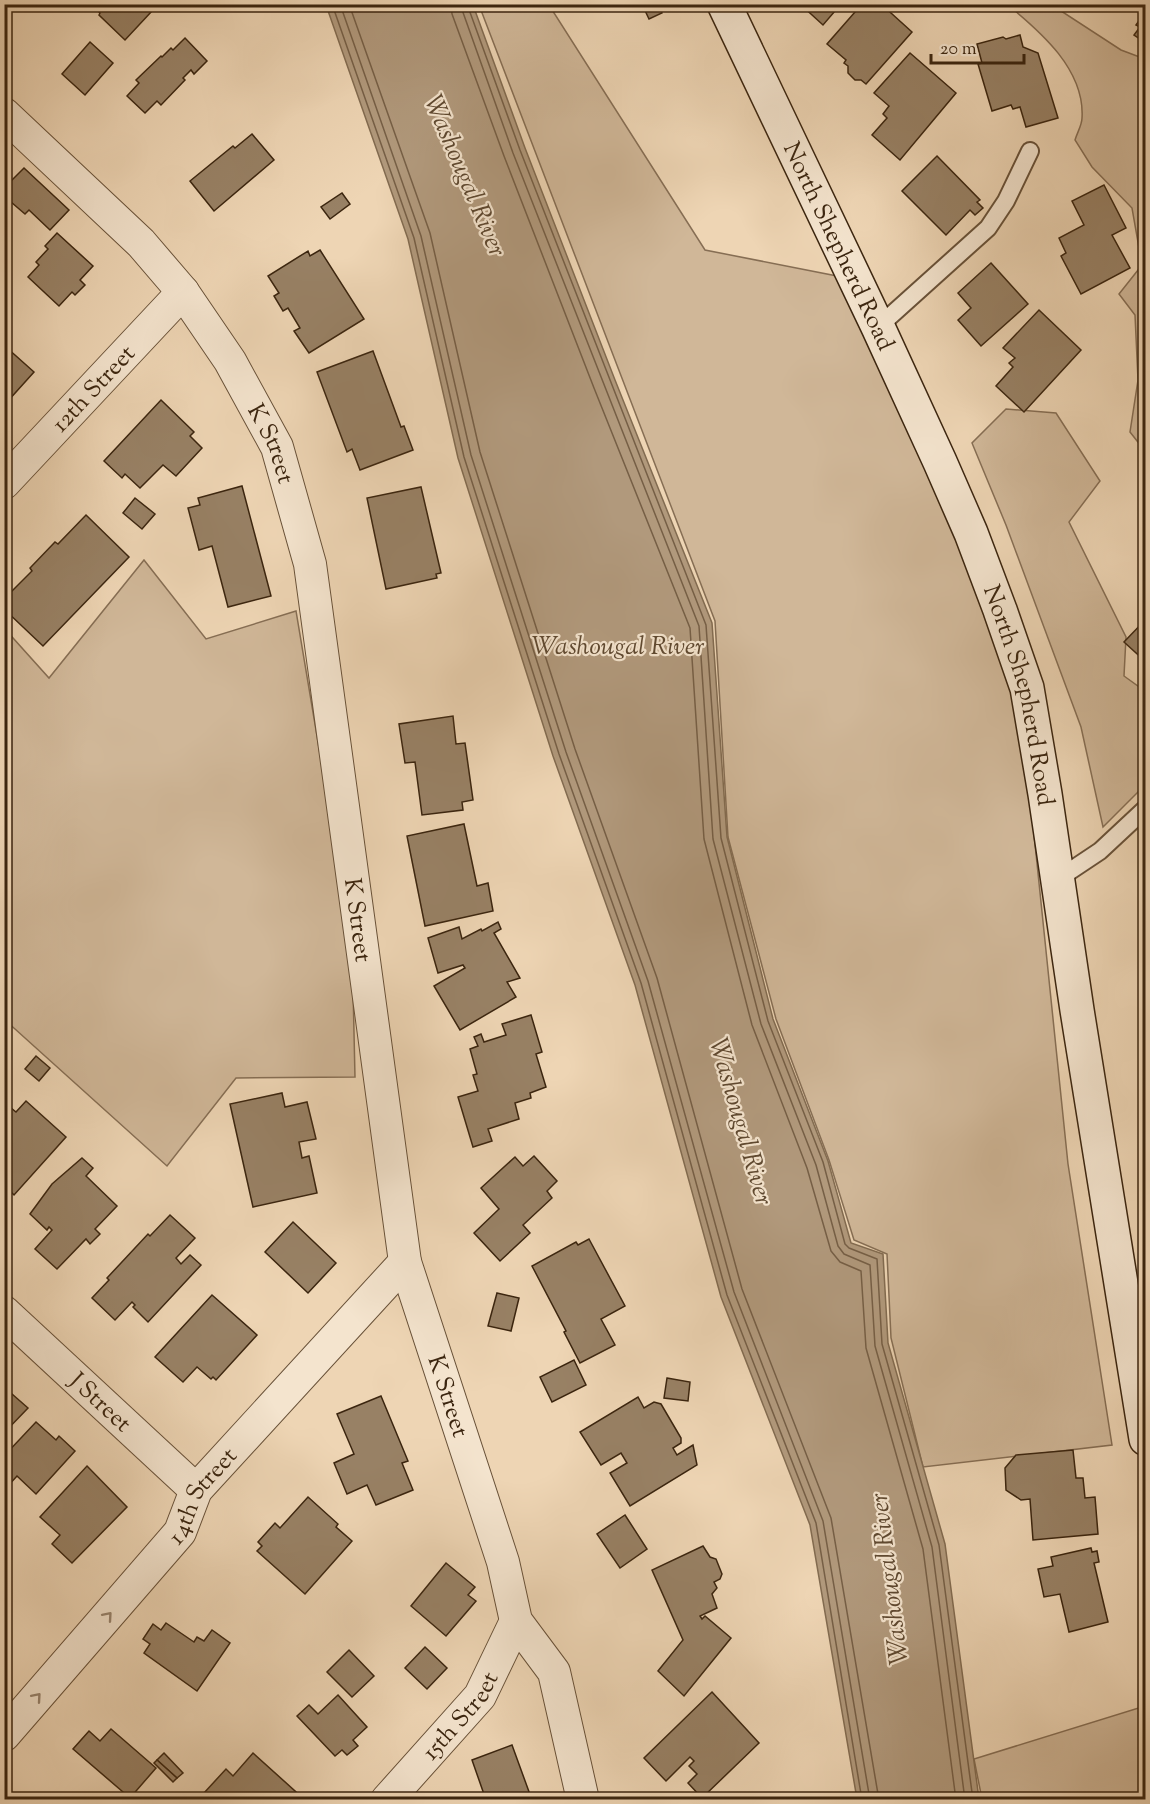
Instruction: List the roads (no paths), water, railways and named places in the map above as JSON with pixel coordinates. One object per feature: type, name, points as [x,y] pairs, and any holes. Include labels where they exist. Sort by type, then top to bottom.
[{"type":"street","name":"North Shepherd Road","points":[[724,4],[878,327],[971,532],[1027,688],[1046,794],[1146,1439]]},
{"type":"street","name":"K Street","points":[[4,114],[141,243],[183,292],[230,361],[277,447],[310,564],[405,1262],[503,1562],[516,1621],[554,1672],[584,1800]]},
{"type":"street","name":"12th Street","points":[[4,483],[183,292]]},
{"type":"street","name":"14th Street","points":[[4,1735],[180,1532],[196,1490],[405,1262]]},
{"type":"street","name":"J Street","points":[[4,1312],[196,1490]]},
{"type":"street","name":"15th Street","points":[[387,1800],[480,1696],[516,1621]]},
{"type":"lane","points":[[878,327],[988,228],[1006,201],[1030,151]]},
{"type":"lane","points":[[1058,879],[1100,851],[1146,808]]},
{"type":"water","name":"Washougal River","points":[[326,5],[473,5],[525,148],[712,623],[727,837],[773,1019],[828,1161],[851,1243],[883,1254],[888,1343],[945,1544],[979,1799],[857,1799],[810,1525],[721,1297],[635,985],[553,756],[458,458],[408,239]]}]
